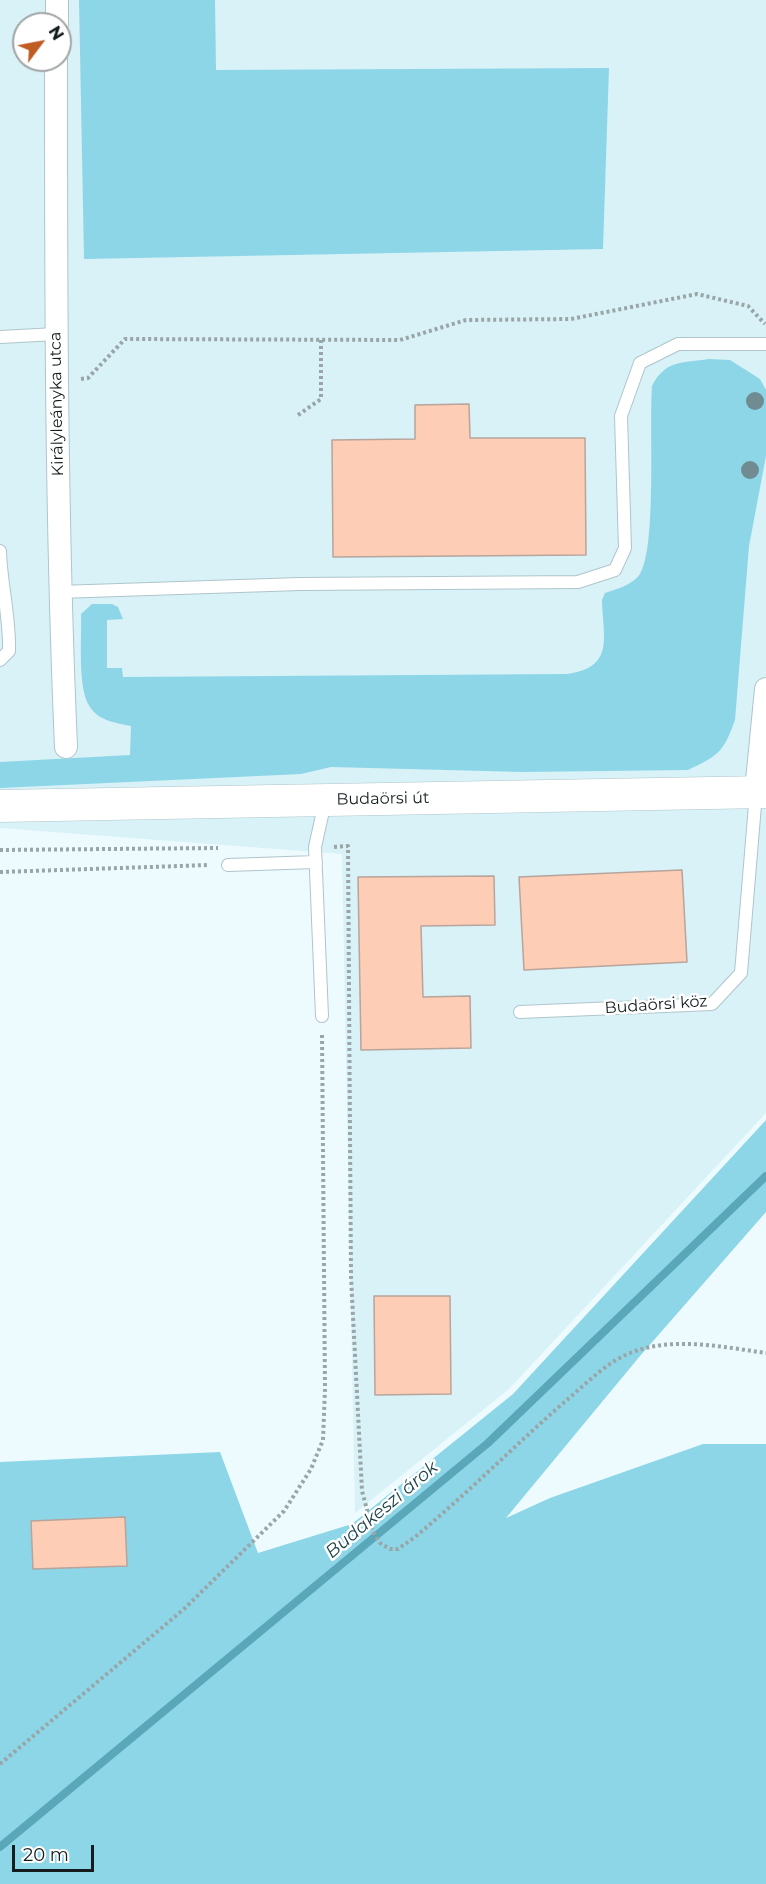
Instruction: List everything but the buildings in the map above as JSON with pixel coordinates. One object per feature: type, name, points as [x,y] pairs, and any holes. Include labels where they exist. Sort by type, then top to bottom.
[{"type":"main road","name":"Budaörsi út","points":[[0,806],[761,792]]},
{"type":"street","name":"Királyleányka utca","points":[[56,72],[59,592],[66,747]]},
{"type":"street","points":[[761,792],[766,689]]},
{"type":"lane","points":[[0,336],[56,334]]},
{"type":"lane","points":[[59,592],[300,584],[578,582],[615,570],[625,548],[621,416],[640,363],[678,344],[766,344]]},
{"type":"lane","points":[[0,551],[1,583],[10,630],[9,651],[0,660]]},
{"type":"lane","name":"Budaörsi köz","points":[[520,1012],[712,1004],[741,973],[761,792]]},
{"type":"lane","points":[[322,1016],[315,847],[326,800]]},
{"type":"lane","points":[[228,865],[316,862]]},
{"type":"path","points":[[56,382],[88,378],[125,339],[400,340],[466,320],[571,319],[697,294],[748,306],[766,325]]},
{"type":"path","points":[[298,416],[321,399],[321,339]]},
{"type":"path","points":[[315,847],[348,846],[351,1278],[362,1491],[373,1532],[380,1543],[390,1549],[398,1549],[415,1537],[564,1402],[600,1372],[629,1353],[655,1346],[705,1345],[766,1353]]},
{"type":"path","points":[[0,850],[222,848]]},
{"type":"path","points":[[0,872],[228,865]]},
{"type":"path","points":[[0,1764],[184,1609],[284,1511],[311,1469],[323,1440],[325,1389],[322,1016]]},
{"type":"shaded area","points":[[0,0],[766,0],[766,1113],[509,1389],[355,1513],[342,854],[0,828]]},
{"type":"shaded area","points":[[79,0],[215,0],[216,70],[609,68],[603,249],[84,259]]},
{"type":"shaded area","points":[[709,359],[730,360],[760,379],[766,390],[766,456],[749,546],[735,720],[719,752],[707,760],[688,770],[523,772],[331,767],[301,774],[0,788],[0,762],[130,755],[131,726],[108,721],[94,712],[86,699],[83,688],[81,614],[92,604],[112,604],[118,607],[123,619],[107,620],[107,668],[122,668],[123,677],[567,674],[593,665],[603,649],[602,600],[605,593],[637,578],[645,559],[649,538],[652,386],[663,371],[675,364]]},
{"type":"shaded area","points":[[766,1120],[766,1212],[640,1356],[506,1518],[550,1498],[703,1444],[766,1444],[766,1884],[0,1884],[0,1462],[220,1452],[258,1553],[352,1524],[513,1394]]},
{"type":"waterway","name":"Budakeszi árok","points":[[0,1847],[488,1443],[766,1176]]}]
